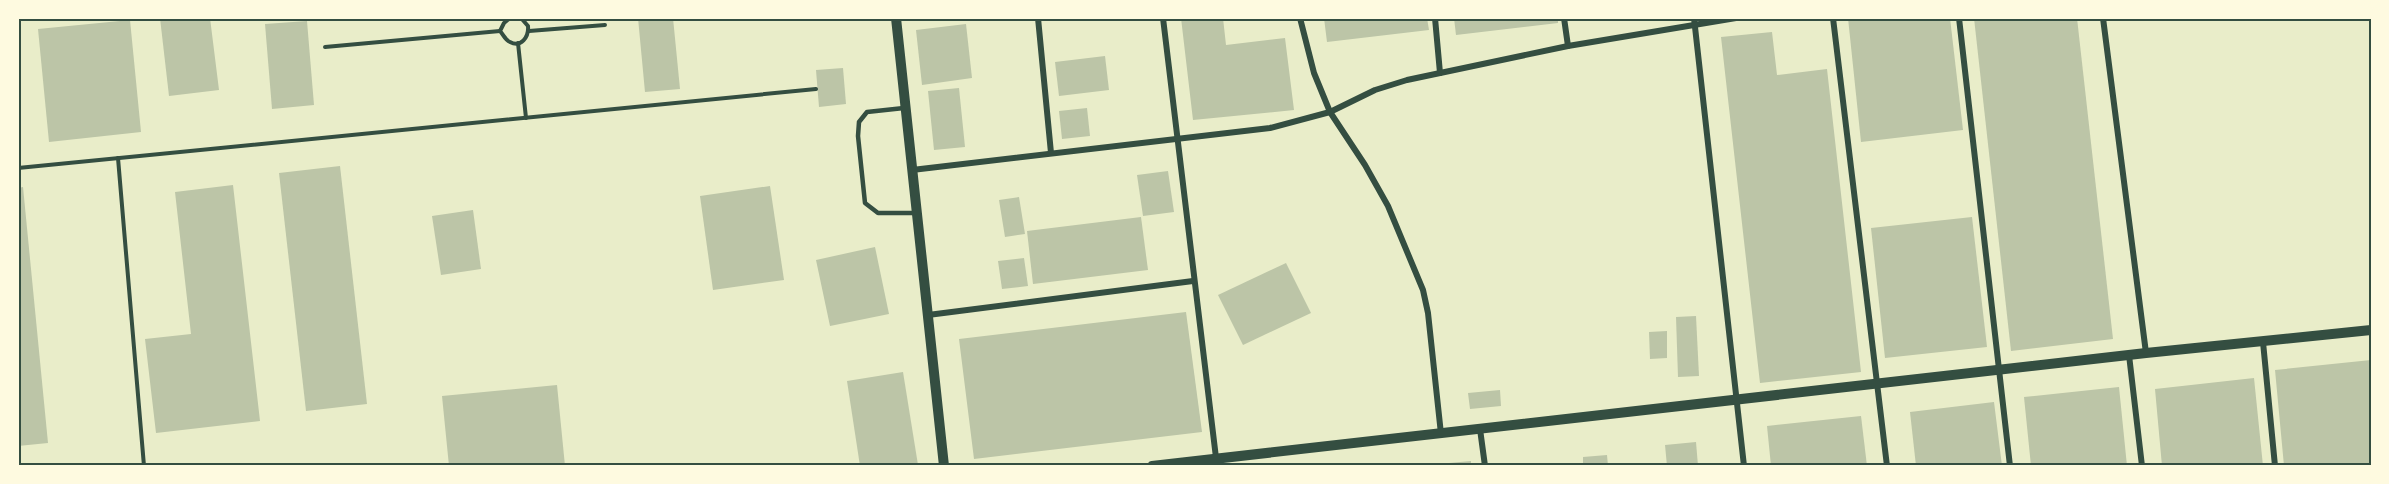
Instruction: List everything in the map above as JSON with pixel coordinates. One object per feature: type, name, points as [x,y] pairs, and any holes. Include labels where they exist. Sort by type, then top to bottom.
[{"type":"street","points":[[896,18],[944,466]]},
{"type":"street","points":[[1038,18],[1051,153]]},
{"type":"street","points":[[1162,18],[1217,462]]},
{"type":"street","points":[[1300,18],[1314,73],[1330,112],[1365,165],[1388,206],[1423,290],[1428,313],[1441,434]]},
{"type":"street","points":[[1435,18],[1440,73]]},
{"type":"street","points":[[1564,18],[1568,45]]},
{"type":"street","points":[[911,170],[1270,128],[1330,112],[1375,90],[1407,80],[1568,45],[1694,21],[1736,18]]},
{"type":"street","points":[[1833,18],[1887,466]]},
{"type":"street","points":[[1959,18],[2010,466]]},
{"type":"street","points":[[2103,18],[2146,354]]},
{"type":"street","points":[[1694,21],[1744,466]]},
{"type":"street","points":[[928,315],[1193,281]]},
{"type":"street","points":[[1152,466],[1217,462],[1480,429],[2371,330]]},
{"type":"street","points":[[2263,342],[2275,466]]},
{"type":"street","points":[[2129,356],[2142,466]]},
{"type":"street","points":[[1480,429],[1485,466]]},
{"type":"lane","points":[[904,108],[867,112],[859,122],[858,136],[865,203],[878,213],[916,213]]},
{"type":"path","points":[[500,31],[510,18]]},
{"type":"path","points":[[500,31],[510,42],[518,44],[526,39],[529,31],[526,22],[521,18]]},
{"type":"path","points":[[529,31],[605,25]]},
{"type":"path","points":[[325,47],[500,31]]},
{"type":"path","points":[[518,44],[526,118]]},
{"type":"path","points":[[18,168],[816,89]]},
{"type":"path","points":[[118,158],[144,466]]},
{"type":"building","points":[[160,18],[210,18],[219,90],[169,96]]},
{"type":"building","points":[[638,18],[673,18],[680,89],[645,92]]},
{"type":"building","points":[[1181,18],[1223,18],[1226,45],[1285,38],[1294,110],[1193,120]]},
{"type":"building","points":[[1324,18],[1427,18],[1429,30],[1327,42]]},
{"type":"building","points":[[1454,18],[1558,18],[1558,23],[1456,35]]},
{"type":"building","points":[[1848,18],[1950,18],[1963,130],[1861,142]]},
{"type":"building","points":[[1974,18],[2077,18],[2113,339],[2011,351]]},
{"type":"building","points":[[130,20],[141,132],[49,142],[38,29]]},
{"type":"building","points":[[307,21],[314,105],[272,109],[265,24]]},
{"type":"building","points":[[966,24],[972,78],[922,85],[916,30]]},
{"type":"building","points":[[1772,32],[1777,75],[1827,69],[1861,372],[1760,383],[1721,37]]},
{"type":"building","points":[[1105,56],[1109,90],[1059,96],[1055,62]]},
{"type":"building","points":[[843,68],[846,104],[819,107],[816,70]]},
{"type":"building","points":[[959,88],[965,147],[934,150],[928,91]]},
{"type":"building","points":[[1087,108],[1090,136],[1062,139],[1059,111]]},
{"type":"building","points":[[340,166],[367,404],[306,411],[279,173]]},
{"type":"building","points":[[1168,171],[1174,212],[1143,216],[1137,175]]},
{"type":"building","points":[[233,185],[260,421],[156,433],[145,339],[191,334],[175,192]]},
{"type":"building","points":[[770,186],[784,280],[713,290],[700,196]]},
{"type":"building","points":[[23,187],[48,443],[18,446],[18,188]]},
{"type":"building","points":[[1019,197],[1025,234],[1005,237],[999,200]]},
{"type":"building","points":[[473,210],[481,269],[441,275],[432,216]]},
{"type":"building","points":[[1141,217],[1148,270],[1033,284],[1027,231]]},
{"type":"building","points":[[1972,217],[1987,347],[1885,358],[1871,228]]},
{"type":"building","points":[[875,247],[889,314],[830,326],[816,260]]},
{"type":"building","points":[[1024,258],[1028,286],[1002,289],[998,261]]},
{"type":"building","points":[[1286,263],[1311,313],[1243,345],[1218,295]]},
{"type":"building","points":[[1186,312],[1202,432],[974,459],[959,339]]},
{"type":"building","points":[[1696,316],[1699,376],[1678,377],[1676,317]]},
{"type":"building","points":[[1667,331],[1667,358],[1650,359],[1649,332]]},
{"type":"building","points":[[2371,360],[2371,466],[2284,466],[2275,370]]},
{"type":"building","points":[[903,372],[918,465],[860,466],[847,381]]},
{"type":"building","points":[[2254,378],[2263,466],[2162,466],[2155,389]]},
{"type":"building","points":[[557,385],[565,466],[449,466],[442,396]]},
{"type":"building","points":[[2119,387],[2127,466],[2031,466],[2024,397]]},
{"type":"building","points":[[1500,390],[1501,406],[1470,409],[1468,393]]},
{"type":"building","points":[[1994,402],[2002,466],[1916,466],[1910,412]]},
{"type":"building","points":[[1861,416],[1867,466],[1771,466],[1767,426]]},
{"type":"building","points":[[1696,442],[1698,466],[1667,466],[1665,445]]},
{"type":"building","points":[[1607,455],[1608,466],[1583,466],[1583,457]]},
{"type":"building","points":[[1471,461],[1471,466],[1438,466],[1438,464]]}]
